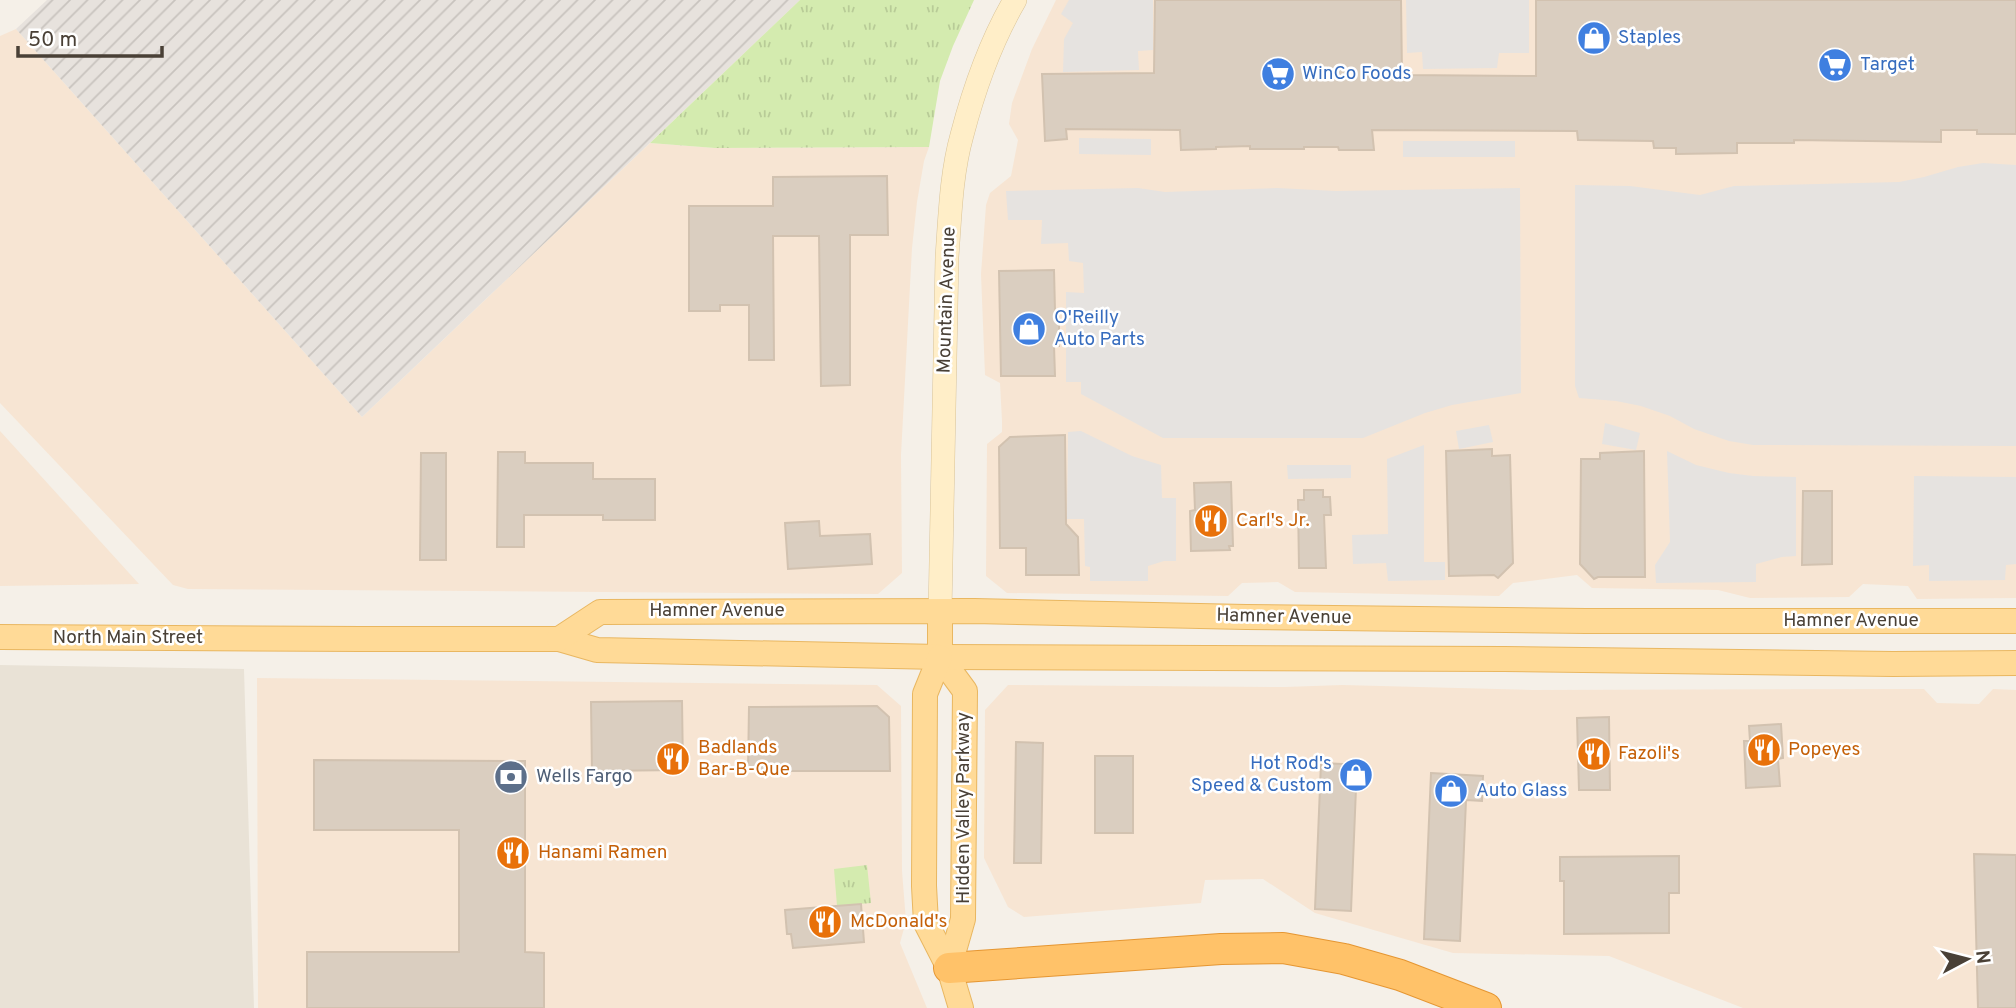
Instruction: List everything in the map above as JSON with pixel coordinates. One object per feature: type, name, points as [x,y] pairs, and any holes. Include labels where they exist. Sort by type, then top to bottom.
[{"type":"highway","points":[[949,968],[1221,949],[1283,948],[1344,959],[1400,975],[1486,1008]]},
{"type":"main road","name":"Mountain Avenue","points":[[940,612],[947,257],[951,200],[961,136],[983,69],[1015,0]]},
{"type":"main road","name":"Hamner Avenue","points":[[559,639],[600,612],[974,611],[1582,621],[2016,621]]},
{"type":"main road","points":[[940,612],[940,657]]},
{"type":"main road","name":"North Main Street","points":[[0,637],[255,639]]},
{"type":"main road","name":"Hamner Avenue","points":[[255,639],[559,639],[597,650],[940,657],[2016,663]]},
{"type":"main road","name":"Hidden Valley Parkway","points":[[940,657],[925,694],[926,923],[949,968],[961,1008]]},
{"type":"main road","name":"Hidden Valley Parkway","points":[[940,657],[965,691],[963,919],[949,968]]},
{"type":"shaded area","points":[[47,0],[800,0],[362,417],[16,29]]},
{"type":"shaded area","points":[[1056,0],[2016,0],[2016,598],[1917,599],[1908,586],[1863,584],[1849,597],[1750,598],[1718,590],[1592,588],[1577,575],[1513,583],[1499,596],[1295,592],[1278,582],[1242,583],[1228,596],[1007,593],[986,576],[987,444],[1002,432],[1002,421],[1000,383],[985,375],[981,274],[986,205],[990,193],[1011,176],[1018,140],[1009,124],[1012,103],[1032,49]]},
{"type":"shaded area","points":[[1069,0],[1153,0],[1153,50],[1138,51],[1139,70],[1063,72],[1064,39],[1073,23],[1061,14]]},
{"type":"shaded area","points":[[1406,0],[1529,0],[1529,53],[1499,53],[1497,68],[1423,69],[1422,52],[1407,53]]},
{"type":"shaded area","points":[[16,29],[362,417],[650,143],[715,148],[929,147],[917,202],[912,248],[901,455],[902,573],[878,594],[188,589],[173,585],[0,403],[0,36]]},
{"type":"shaded area","points":[[1079,138],[1151,139],[1151,155],[1079,154]]},
{"type":"shaded area","points":[[1403,141],[1515,141],[1515,157],[1403,157]]},
{"type":"shaded area","points":[[1983,163],[2016,165],[2016,446],[1753,445],[1729,441],[1694,429],[1670,416],[1641,406],[1579,398],[1575,386],[1575,185],[1630,186],[1700,195],[1734,186],[1899,182]]},
{"type":"shaded area","points":[[1138,188],[1165,192],[1277,188],[1336,191],[1520,188],[1521,393],[1452,405],[1363,438],[1163,438],[1081,394],[1081,382],[1066,382],[1066,292],[1084,293],[1083,263],[1069,261],[1068,243],[1041,244],[1042,220],[1008,220],[1006,191]]},
{"type":"shaded area","points":[[1605,423],[1640,433],[1636,450],[1602,444]]},
{"type":"shaded area","points":[[1489,425],[1493,442],[1459,449],[1456,431]]},
{"type":"shaded area","points":[[0,431],[139,584],[0,586]]},
{"type":"shaded area","points":[[1081,431],[1132,456],[1161,465],[1162,498],[1176,498],[1176,561],[1164,561],[1148,566],[1148,581],[1090,581],[1090,567],[1085,566],[1084,519],[1067,519],[1068,432]]},
{"type":"shaded area","points":[[1424,445],[1424,562],[1445,562],[1445,580],[1388,581],[1386,563],[1353,564],[1352,535],[1388,534],[1387,459]]},
{"type":"shaded area","points":[[1667,451],[1696,465],[1729,473],[1796,477],[1796,556],[1756,564],[1756,582],[1656,583],[1655,565],[1670,542]]},
{"type":"shaded area","points":[[1287,465],[1351,465],[1351,478],[1288,479]]},
{"type":"shaded area","points":[[1914,476],[2016,477],[2016,564],[2006,565],[2005,580],[1929,581],[1929,565],[1913,566]]},
{"type":"shaded area","points":[[0,665],[244,669],[254,1008],[0,1008]]},
{"type":"shaded area","points":[[257,678],[877,685],[901,706],[902,871],[906,921],[900,943],[927,1008],[258,1008]]},
{"type":"shaded area","points":[[1008,685],[1342,685],[1532,690],[1924,689],[1937,703],[1979,704],[1993,689],[2016,690],[2016,1008],[1743,1008],[1609,956],[1453,953],[1315,913],[1263,879],[1205,880],[1201,903],[1024,917],[1008,907],[984,858],[985,710]]},
{"type":"green space","points":[[800,0],[974,0],[940,81],[929,147],[715,148],[650,143]]},
{"type":"green space","points":[[867,865],[871,903],[837,906],[834,869]]},
{"type":"building","points":[[1155,0],[1401,0],[1402,75],[1536,76],[1536,0],[2016,0],[2016,134],[1941,130],[1941,142],[1794,140],[1794,143],[1737,143],[1737,153],[1676,154],[1676,148],[1654,148],[1653,141],[1578,140],[1577,131],[1372,130],[1374,150],[1339,150],[1338,147],[1250,149],[1250,146],[1181,150],[1180,130],[1066,129],[1067,139],[1045,141],[1042,74],[1154,73]]},
{"type":"building","points":[[887,176],[888,235],[850,235],[850,385],[821,386],[819,236],[773,236],[774,360],[749,360],[749,305],[720,305],[720,311],[689,311],[689,206],[773,206],[773,177]]},
{"type":"building","name":"O'Reilly Auto Parts","points":[[1054,270],[1055,311],[1059,311],[1059,346],[1054,346],[1055,376],[1001,376],[999,271]]},
{"type":"building","points":[[1065,435],[1066,524],[1078,537],[1079,575],[1026,575],[1026,548],[1000,548],[999,447],[1010,437]]},
{"type":"building","points":[[1492,449],[1492,456],[1510,455],[1513,563],[1498,578],[1494,575],[1449,576],[1446,451]]},
{"type":"building","points":[[1644,451],[1645,577],[1594,579],[1580,564],[1581,459],[1600,459],[1600,453]]},
{"type":"building","points":[[498,452],[525,452],[525,463],[593,463],[593,479],[655,479],[655,520],[603,520],[603,515],[524,515],[524,547],[497,547]]},
{"type":"building","points":[[421,453],[446,453],[446,560],[420,560]]},
{"type":"building","name":"Carl's Jr.","points":[[1231,482],[1233,546],[1229,546],[1230,550],[1191,551],[1190,511],[1195,510],[1194,483]]},
{"type":"building","points":[[1304,490],[1323,490],[1323,497],[1330,497],[1331,515],[1324,515],[1326,568],[1299,568],[1298,500],[1304,500]]},
{"type":"building","points":[[1803,491],[1832,491],[1832,564],[1802,565]]},
{"type":"building","points":[[819,521],[820,536],[870,534],[872,564],[788,569],[785,523]]},
{"type":"building","points":[[682,701],[683,770],[592,771],[591,702]]},
{"type":"building","points":[[877,706],[889,717],[890,771],[748,771],[749,707]]},
{"type":"building","name":"Fazoli's","points":[[1609,717],[1610,790],[1579,790],[1577,718]]},
{"type":"building","name":"Popeyes","points":[[1781,724],[1783,758],[1778,759],[1780,786],[1746,788],[1744,741],[1750,741],[1749,726]]},
{"type":"building","points":[[1016,742],[1043,743],[1041,863],[1014,863]]},
{"type":"building","points":[[1095,756],[1133,756],[1133,833],[1095,833]]},
{"type":"building","points":[[314,760],[525,761],[525,952],[544,953],[544,1008],[307,1008],[307,952],[459,952],[459,830],[314,830]]},
{"type":"building","points":[[1321,763],[1364,765],[1363,788],[1356,788],[1351,911],[1315,909]]},
{"type":"building","points":[[1431,773],[1483,776],[1482,801],[1466,800],[1460,941],[1424,939]]},
{"type":"building","points":[[1974,854],[2016,855],[2016,1008],[1978,1008]]},
{"type":"building","points":[[1679,856],[1679,893],[1669,893],[1669,933],[1564,934],[1564,881],[1560,881],[1560,857]]},
{"type":"building","name":"McDonald's","points":[[861,904],[864,942],[793,948],[791,934],[787,934],[785,910]]},
{"type":"place","name":"Staples","points":[[1594,38]]},
{"type":"place","name":"Target","points":[[1835,65]]},
{"type":"place","name":"WinCo Foods","points":[[1278,74]]},
{"type":"place","name":"O'Reilly Auto Parts","points":[[1029,329]]},
{"type":"place","name":"Carl's Jr.","points":[[1211,521]]},
{"type":"place","name":"Popeyes","points":[[1764,750]]},
{"type":"place","name":"Fazoli's","points":[[1594,754]]},
{"type":"place","name":"Badlands Bar-B-Que","points":[[673,759]]},
{"type":"place","name":"Hot Rod's Speed & Custom","points":[[1356,775]]},
{"type":"place","name":"Wells Fargo","points":[[511,777]]},
{"type":"place","name":"Auto Glass","points":[[1451,791]]},
{"type":"place","name":"Hanami Ramen","points":[[513,853]]},
{"type":"place","name":"McDonald's","points":[[825,922]]}]
